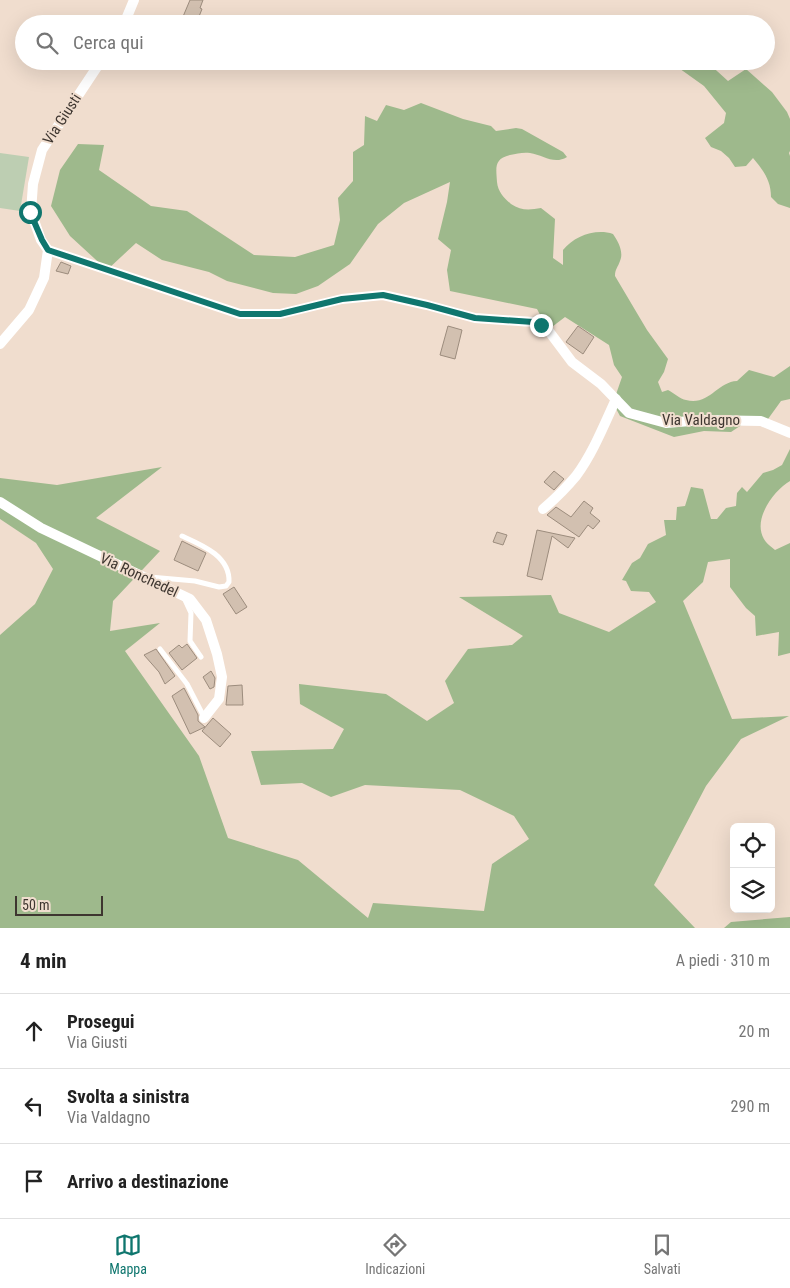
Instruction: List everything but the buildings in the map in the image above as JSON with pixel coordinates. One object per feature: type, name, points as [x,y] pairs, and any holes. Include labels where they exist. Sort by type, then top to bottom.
[{"type":"street","points":[[128,15],[134,0]]},
{"type":"street","name":"Via Giusti","points":[[48,250],[30,212],[33,184],[42,150],[95,70]]},
{"type":"street","points":[[0,344],[29,310],[44,278],[48,250]]},
{"type":"street","name":"Via Valdagno","points":[[48,250],[240,314],[280,314],[342,299],[383,295],[475,318],[533,322],[548,330],[572,362],[602,384],[629,413],[666,423],[703,420],[760,421],[790,433]]},
{"type":"street","points":[[543,509],[562,492],[576,475],[589,454],[616,399]]},
{"type":"street","name":"Via Ronchedel","points":[[0,502],[41,528],[190,599],[206,620],[222,677],[218,699],[204,718]]},
{"type":"lane","points":[[142,576],[196,581],[219,587],[226,586],[230,576],[210,549],[182,536]]},
{"type":"lane","points":[[182,596],[191,613],[190,641],[201,657]]},
{"type":"lane","points":[[160,649],[187,684],[204,718]]},
{"type":"green space","points":[[682,70],[716,70],[728,81],[747,70],[772,92],[787,112],[790,119],[790,208],[778,204],[771,197],[768,180],[753,158],[746,166],[735,167],[721,151],[711,147],[705,138],[724,123],[726,113],[704,86]]},
{"type":"green space","points":[[421,103],[463,119],[491,126],[496,131],[522,129],[563,152],[567,157],[558,160],[527,153],[510,155],[501,159],[496,168],[500,192],[511,204],[518,208],[541,208],[555,219],[553,258],[563,265],[563,250],[579,237],[600,232],[613,234],[621,250],[621,258],[615,276],[647,330],[668,359],[664,372],[658,382],[662,392],[668,390],[686,400],[701,400],[724,385],[737,381],[749,370],[774,377],[790,366],[790,399],[781,401],[768,419],[749,420],[731,432],[704,431],[674,437],[620,416],[613,403],[622,377],[614,365],[609,345],[565,317],[548,330],[537,309],[450,291],[447,270],[451,250],[438,239],[450,182],[404,203],[378,224],[350,264],[318,286],[296,294],[273,293],[227,281],[209,272],[162,260],[136,243],[107,270],[70,236],[51,206],[60,170],[78,144],[104,145],[99,170],[151,206],[187,211],[254,255],[295,257],[334,245],[340,220],[338,198],[353,181],[353,152],[364,145],[365,116],[377,121],[386,105],[404,110]]},
{"type":"green space","points":[[0,153],[29,157],[20,211],[0,208]]},
{"type":"green space","points":[[790,449],[790,481],[771,499],[762,517],[761,525],[762,534],[766,542],[775,550],[790,543],[790,653],[778,656],[779,632],[756,636],[755,616],[746,608],[730,587],[730,559],[708,562],[703,582],[683,601],[732,719],[789,716],[741,739],[706,786],[654,885],[695,928],[0,928],[0,635],[35,604],[53,569],[36,543],[0,519],[0,478],[57,485],[162,467],[96,518],[160,551],[113,601],[110,631],[160,623],[125,651],[199,756],[228,838],[298,860],[368,918],[373,903],[484,911],[492,864],[529,839],[514,816],[460,790],[365,785],[331,797],[302,783],[261,785],[251,751],[333,749],[344,729],[300,704],[299,684],[386,694],[427,721],[454,703],[445,681],[468,649],[512,645],[523,636],[459,597],[551,595],[559,613],[609,632],[656,602],[649,592],[631,591],[626,581],[622,580],[632,563],[640,558],[648,544],[666,535],[664,520],[676,520],[677,507],[685,506],[691,487],[703,489],[711,519],[717,519],[726,508],[736,506],[737,493],[742,487],[747,492],[763,473],[782,465]]},
{"type":"green space","points":[[790,917],[790,928],[724,928],[731,922]]},
{"type":"route","points":[[30,212],[48,250],[240,314],[280,314],[342,299],[383,295],[475,318],[533,322],[541,325]]}]
